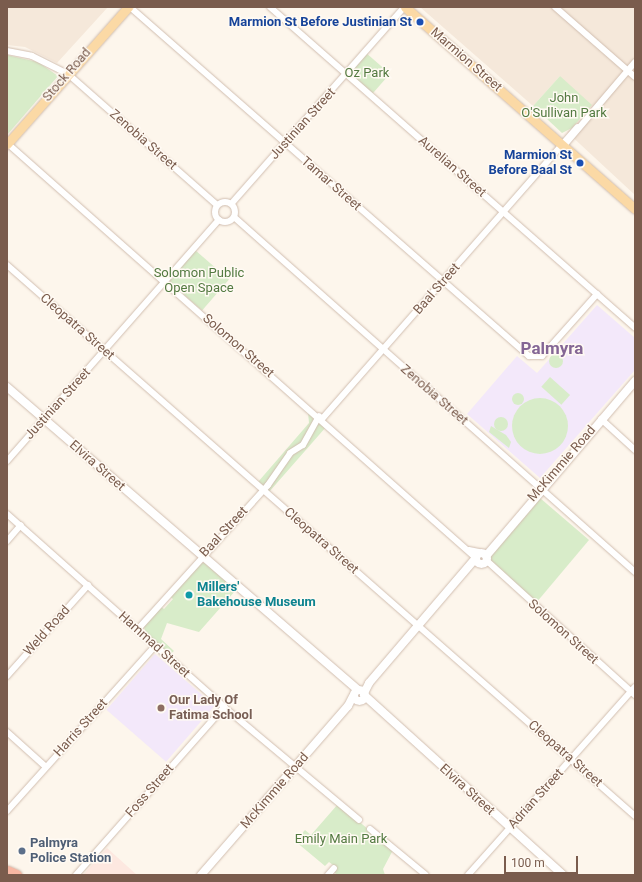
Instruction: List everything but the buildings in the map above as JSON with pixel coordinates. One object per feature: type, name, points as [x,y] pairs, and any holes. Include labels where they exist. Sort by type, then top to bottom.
[{"type":"highway","points":[[7,871],[16,875]]},
{"type":"main road","name":"Stock Road","points":[[7,144],[129,7]]},
{"type":"main road","name":"Marmion Street","points":[[405,7],[635,202]]},
{"type":"main road","name":"Marmion Street","points":[[412,7],[635,208]]},
{"type":"street","name":"Tamar Street","points":[[129,7],[534,359],[542,356],[597,294]]},
{"type":"street","name":"Aurelian Street","points":[[270,7],[635,328]]},
{"type":"street","name":"Justinian Street","points":[[232,203],[347,75],[405,7]]},
{"type":"street","points":[[555,7],[635,77]]},
{"type":"street","name":"Zenobia Street","points":[[7,51],[32,56],[68,74],[217,205]]},
{"type":"street","name":"Baal Street","points":[[138,630],[202,556],[263,490],[290,453],[304,443],[320,418],[383,350],[635,62]]},
{"type":"street","name":"Solomon Street","points":[[7,144],[469,550],[481,557],[634,691]]},
{"type":"street","points":[[225,201],[232,203],[234,217],[226,222],[219,220],[215,214],[217,205],[225,201]]},
{"type":"street","name":"Zenobia Street","points":[[234,217],[635,572]]},
{"type":"street","name":"Justinian Street","points":[[7,461],[105,352],[219,220]]},
{"type":"street","name":"Cleopatra Street","points":[[7,265],[635,816]]},
{"type":"street","name":"McKimmie Road","points":[[201,875],[635,380]]},
{"type":"street","name":"Elvira Street","points":[[7,387],[202,556],[563,875]]},
{"type":"street","points":[[601,420],[635,450]]},
{"type":"street","name":"Hammad Street","points":[[7,514],[224,707],[295,768],[359,820]]},
{"type":"street","points":[[7,541],[21,525]]},
{"type":"street","name":"Weld Road","points":[[7,676],[88,585]]},
{"type":"street","name":"Harris Street","points":[[7,811],[155,646]]},
{"type":"street","name":"Adrian Street","points":[[468,875],[634,691]]},
{"type":"street","name":"Foss Street","points":[[76,875],[224,707]]},
{"type":"street","points":[[7,732],[46,767]]},
{"type":"street","points":[[370,829],[426,875]]},
{"type":"street","points":[[328,875],[334,868]]},
{"type":"shaded area","points":[[7,7],[108,7],[57,63],[25,47],[7,45]]},
{"type":"shaded area","points":[[420,7],[635,7],[635,195],[567,132],[572,128],[560,76],[533,106]]},
{"type":"shaded area","points":[[597,305],[635,338],[635,370],[540,478],[467,414],[517,356],[537,373]]},
{"type":"shaded area","name":"Our Lady Of Fatima School","points":[[155,654],[215,706],[166,762],[106,710]]},
{"type":"shaded area","points":[[107,848],[137,875],[83,875]]},
{"type":"green space","name":"Oz Park","points":[[365,52],[390,74],[371,96],[346,74]]},
{"type":"green space","points":[[7,55],[38,62],[58,76],[7,135]]},
{"type":"green space","name":"John O'Sullivan Park","points":[[560,76],[592,105],[572,128],[562,133],[533,106]]},
{"type":"green space","name":"Solomon Public Open Space","points":[[195,250],[229,280],[202,310],[168,281]]},
{"type":"green space","points":[[556,354],[561,356],[563,361],[561,366],[556,368],[551,366],[549,361],[551,356]]},
{"type":"green space","points":[[550,377],[570,395],[561,405],[541,387]]},
{"type":"green space","points":[[518,393],[522,395],[524,399],[522,403],[518,405],[514,403],[512,399],[514,395]]},
{"type":"green space","points":[[534,398],[546,398],[556,402],[564,410],[568,420],[568,432],[564,442],[556,450],[546,454],[534,454],[524,450],[516,442],[512,432],[512,420],[516,410],[524,402]]},
{"type":"green space","points":[[308,412],[326,427],[269,492],[258,482],[309,423]]},
{"type":"green space","points":[[501,417],[506,419],[508,424],[506,429],[501,431],[496,429],[494,424],[496,419]]},
{"type":"green space","points":[[491,426],[506,435],[511,442],[509,448],[489,432]]},
{"type":"green space","points":[[540,498],[589,540],[536,603],[490,562],[489,557]]},
{"type":"green space","points":[[200,563],[205,563],[236,590],[199,632],[167,623],[161,639],[174,651],[170,654],[145,632],[144,626],[160,606],[164,609],[173,599],[169,596]]},
{"type":"green space","name":"Emily Main Park","points":[[338,804],[393,850],[383,869],[385,875],[337,875],[334,872],[337,868],[329,862],[325,866],[295,841],[305,830],[311,835]]},
{"type":"place","name":"Marmion St Before Justinian St","points":[[420,22]]},
{"type":"place","name":"Marmion St Before Baal St","points":[[580,163]]},
{"type":"place","name":"Millers' Bakehouse Museum","points":[[189,595]]},
{"type":"place","name":"Our Lady Of Fatima School","points":[[161,708]]},
{"type":"place","name":"Palmyra Police Station","points":[[22,851]]},
{"type":"district","name":"Palmyra","points":[[552,349]]}]
